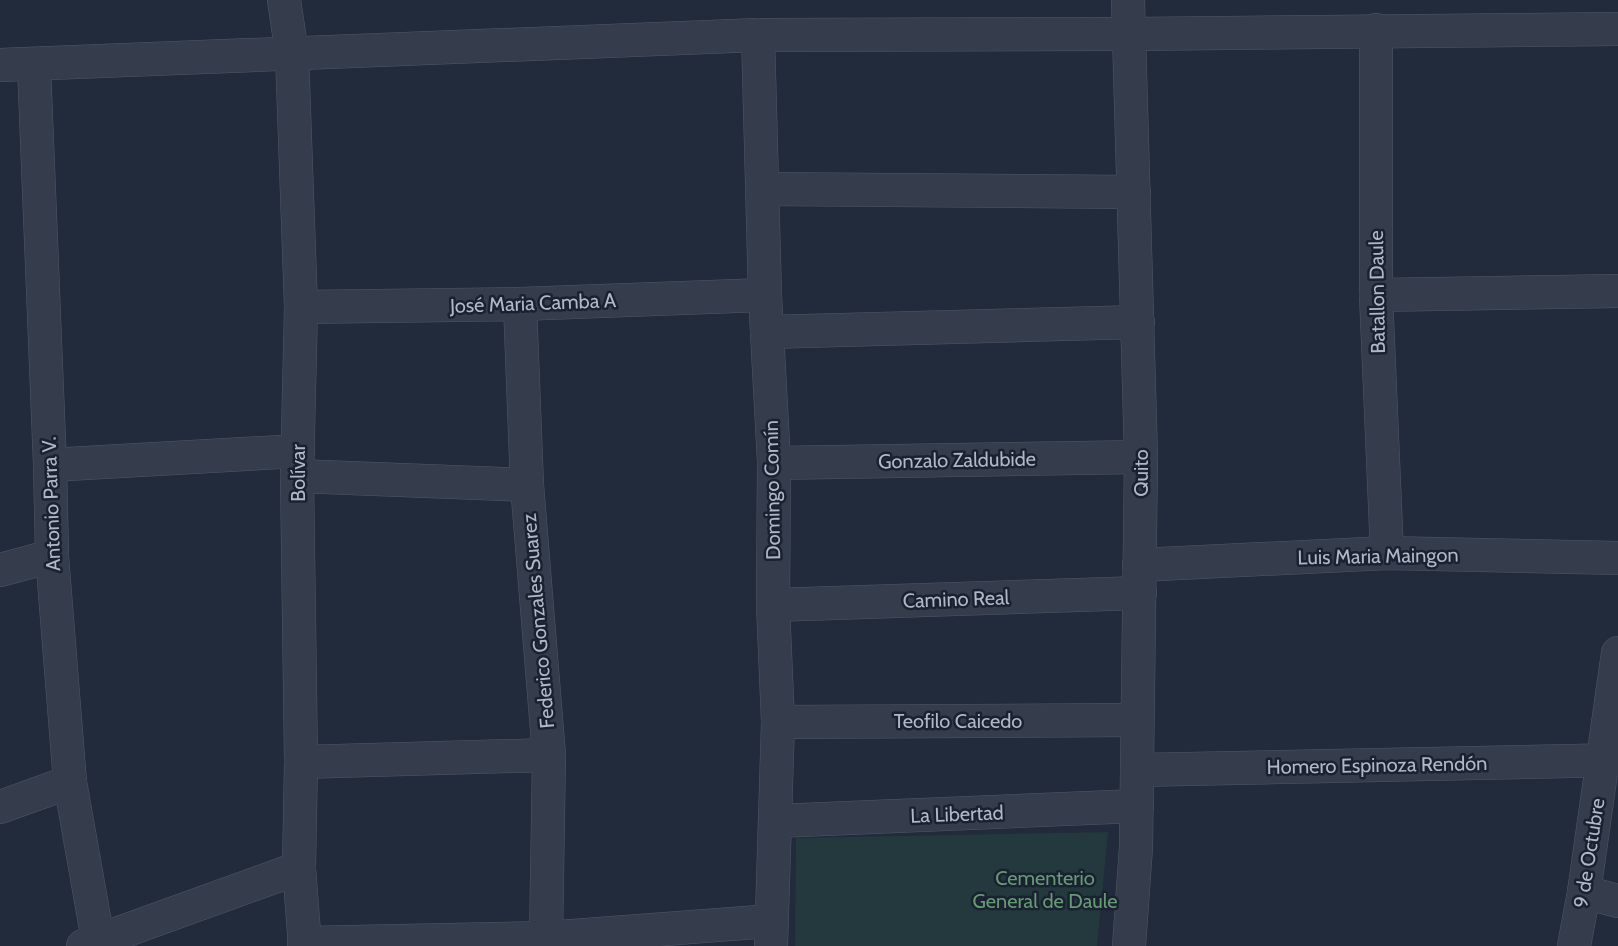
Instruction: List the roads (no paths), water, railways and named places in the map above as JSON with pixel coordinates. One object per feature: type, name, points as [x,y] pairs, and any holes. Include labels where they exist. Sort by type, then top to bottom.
[{"type":"street","name":"Bolívar","points":[[284,0],[292,54],[301,307],[298,464],[302,762],[299,868],[305,944]]},
{"type":"street","name":"Quito","points":[[1128,0],[1142,457],[1137,806],[1132,913],[1128,946]]},
{"type":"street","points":[[0,65],[34,66],[758,35],[1618,29]]},
{"type":"street","name":"Batallon Daule","points":[[1376,30],[1376,295],[1387,553]]},
{"type":"street","name":"Domingo Comín","points":[[758,35],[765,295],[774,463],[773,605],[778,722],[771,933]]},
{"type":"street","name":"Antonio Parra V.","points":[[34,66],[52,556],[70,782],[90,943]]},
{"type":"street","points":[[762,189],[1134,192]]},
{"type":"street","points":[[1376,295],[1618,291]]},
{"type":"street","name":"José Maria Camba A","points":[[301,307],[520,304],[765,295]]},
{"type":"street","name":"Federico Gonzales Suarez","points":[[520,304],[527,485],[549,755],[546,938]]},
{"type":"street","points":[[767,332],[1137,322]]},
{"type":"street","name":"Gonzalo Zaldubide","points":[[774,463],[1142,457]]},
{"type":"street","points":[[50,465],[298,464],[527,485]]},
{"type":"street","name":"Luis Maria Maingon","points":[[1139,579],[1387,553],[1618,558]]},
{"type":"street","points":[[0,570],[52,556]]},
{"type":"street","name":"Camino Real","points":[[773,605],[1139,579]]},
{"type":"street","name":"9 de Octubre","points":[[1574,946],[1611,760],[1618,653]]},
{"type":"street","name":"Teofilo Caicedo","points":[[778,722],[1137,720]]},
{"type":"street","points":[[302,762],[549,755]]},
{"type":"street","name":"Homero Espinoza Rendón","points":[[1137,770],[1611,760]]},
{"type":"street","points":[[0,807],[70,782]]},
{"type":"street","name":"La Libertad","points":[[776,821],[1137,806]]},
{"type":"street","points":[[90,943],[299,868]]},
{"type":"street","points":[[1584,892],[1618,901]]},
{"type":"street","points":[[305,944],[771,933]]},
{"type":"park label","name":"Cementerio General de Daule","points":[[1045,890]]}]
